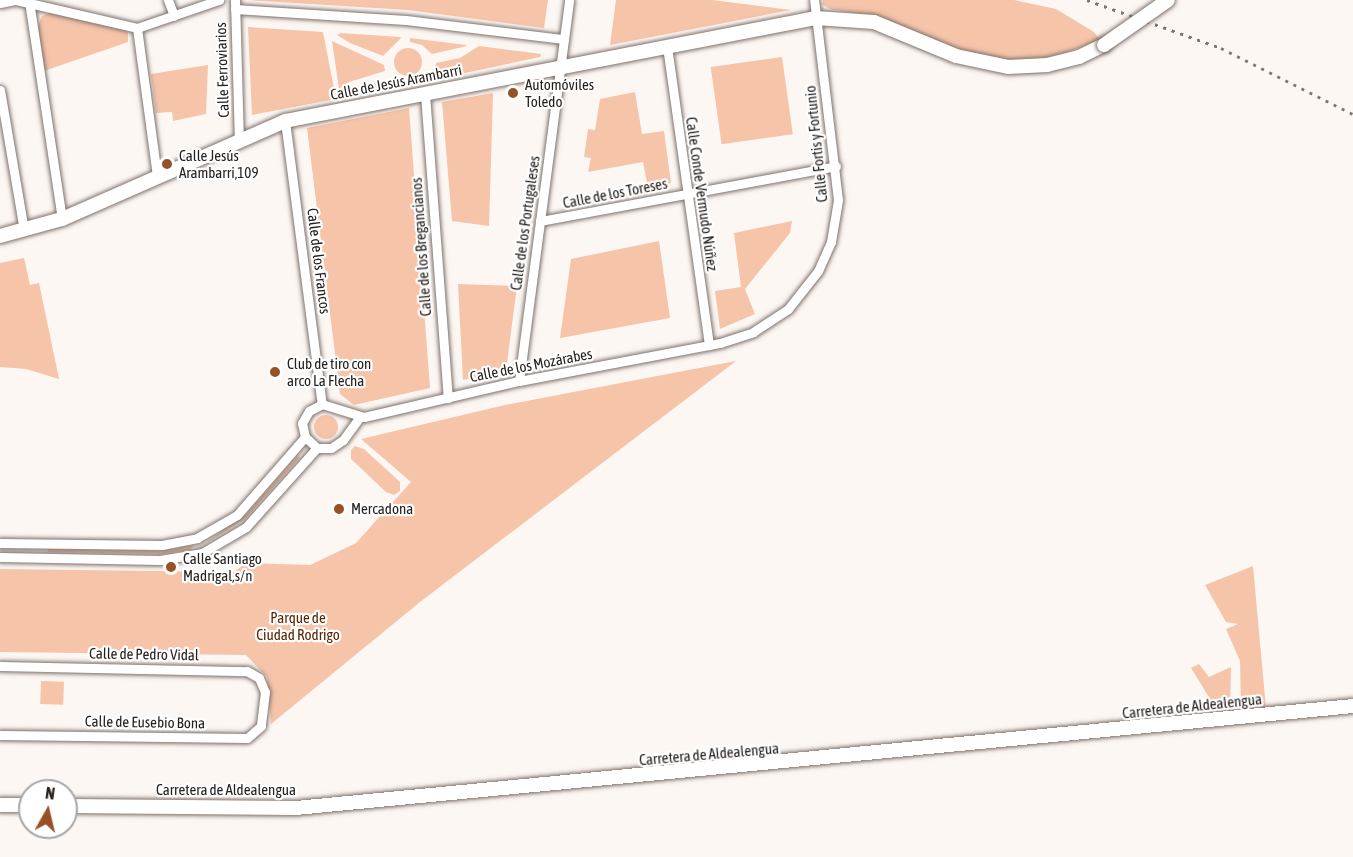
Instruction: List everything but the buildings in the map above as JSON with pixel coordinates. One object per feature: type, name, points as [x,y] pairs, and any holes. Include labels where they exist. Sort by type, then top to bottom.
[{"type":"street","points":[[0,3],[16,0],[29,1],[137,28],[219,0]]},
{"type":"street","points":[[168,0],[174,16]]},
{"type":"street","name":"Calle de los Portugaleses","points":[[519,381],[569,0]]},
{"type":"street","name":"Calle Fortis y Fortunio","points":[[709,345],[744,335],[788,309],[818,271],[836,221],[836,166],[814,0]]},
{"type":"street","name":"Calle de Jesús Arambarri","points":[[0,236],[62,219],[239,139],[285,121],[816,18],[874,22],[956,56],[1008,67],[1054,63],[1104,45],[1168,0]]},
{"type":"street","points":[[29,1],[62,219]]},
{"type":"street","points":[[235,5],[406,20],[564,39]]},
{"type":"street","name":"Calle Ferroviarios","points":[[235,5],[239,139]]},
{"type":"street","points":[[34,27],[47,6]]},
{"type":"street","points":[[137,28],[157,176]]},
{"type":"street","name":"Calle Conde Vermudo Núñez","points":[[667,46],[709,345]]},
{"type":"street","points":[[0,90],[24,231]]},
{"type":"street","name":"Calle de los Bregancianos","points":[[425,94],[448,398]]},
{"type":"street","name":"Calle de los Francos","points":[[285,121],[322,404]]},
{"type":"street","name":"Calle de los Toreses","points":[[540,221],[836,166]]},
{"type":"street","name":"Calle de los Mozárabes","points":[[359,418],[519,381],[709,345]]},
{"type":"street","points":[[0,543],[162,545],[197,538],[237,515],[305,437],[306,417],[309,411],[322,404],[359,418],[331,448],[316,448],[305,437]]},
{"type":"street","points":[[340,410],[346,421],[346,433]]},
{"type":"street","points":[[0,557],[160,560],[202,553],[246,527],[316,448]]},
{"type":"street","name":"Calle de Pedro Vidal","points":[[0,666],[247,671],[262,683],[264,703]]},
{"type":"street","name":"Calle de Eusebio Bona","points":[[0,735],[247,738],[261,726],[264,703]]},
{"type":"street","name":"Carretera de Aldealengua","points":[[78,806],[296,808],[1353,706]]},
{"type":"street","points":[[0,805],[18,805]]},
{"type":"green space","points":[[247,0],[548,0],[544,28],[408,10]]},
{"type":"green space","points":[[616,0],[712,0],[791,10],[610,45]]},
{"type":"green space","points":[[823,0],[1014,0],[1056,9],[1094,32],[1100,40],[1051,58],[1008,61],[964,51],[879,17],[830,9],[823,5]]},
{"type":"green space","points":[[52,12],[123,28],[128,33],[128,42],[44,71],[38,26],[42,16]]},
{"type":"green space","points":[[248,27],[323,32],[336,99],[252,115]]},
{"type":"green space","points":[[341,33],[401,38],[383,56],[350,43],[337,35]]},
{"type":"green space","points":[[410,38],[467,46],[432,54],[422,45],[410,42]]},
{"type":"green space","points":[[332,41],[384,65],[385,71],[349,82],[339,89]]},
{"type":"green space","points":[[479,46],[541,54],[540,57],[446,77],[435,68],[436,63],[460,58]]},
{"type":"green space","points":[[408,48],[418,52],[422,62],[418,72],[408,76],[398,72],[394,62],[398,52]]},
{"type":"green space","points":[[782,57],[793,134],[722,144],[711,67]]},
{"type":"green space","points":[[208,65],[206,114],[173,121],[172,112],[156,113],[151,74]]},
{"type":"green space","points":[[428,73],[432,80],[348,95],[353,89],[380,81],[413,81]]},
{"type":"green space","points":[[635,92],[642,134],[664,131],[671,183],[648,188],[643,162],[588,172],[591,158],[584,157],[588,129],[595,130],[600,99]]},
{"type":"green space","points":[[493,93],[489,226],[452,221],[442,102]]},
{"type":"green space","points":[[409,108],[430,388],[354,405],[340,394],[307,128]]},
{"type":"green space","points":[[792,221],[790,233],[745,289],[755,314],[720,329],[715,291],[741,287],[734,233]]},
{"type":"green space","points":[[659,241],[670,318],[560,338],[571,259]]},
{"type":"green space","points":[[24,258],[30,285],[39,283],[59,379],[26,369],[0,367],[0,263]]},
{"type":"green space","points":[[458,284],[517,286],[506,371],[463,380]]},
{"type":"green space","name":"Parque de Ciudad Rodrigo","points":[[736,361],[420,602],[271,724],[267,677],[246,655],[0,652],[0,569],[234,572],[246,563],[310,565],[356,543],[411,482],[361,439],[505,405]]},
{"type":"green space","points":[[326,415],[335,418],[338,427],[335,436],[326,439],[317,436],[314,427],[317,418]]},
{"type":"green space","points":[[355,446],[364,449],[400,482],[400,491],[394,495],[386,492],[351,459],[351,450]]},
{"type":"green space","points":[[297,456],[300,458],[246,518],[203,545],[247,513]]},
{"type":"green space","points":[[194,545],[190,550],[161,554],[48,552],[48,549],[160,551]]},
{"type":"green space","points":[[1253,566],[1266,708],[1244,709],[1241,707],[1240,661],[1226,629],[1238,624],[1226,622],[1205,585]]},
{"type":"green space","points":[[1199,664],[1209,677],[1231,667],[1230,711],[1218,712],[1191,668]]},
{"type":"green space","points":[[41,681],[64,682],[63,705],[40,704]]},
{"type":"railway","points":[[1087,0],[1221,48],[1353,114]]},
{"type":"place","name":"Automóviles Toledo","points":[[513,93]]},
{"type":"place","name":"Calle Jesús Arambarri,109","points":[[167,164]]},
{"type":"place","name":"Club de tiro con arco La Flecha","points":[[275,372]]},
{"type":"place","name":"Mercadona","points":[[339,509]]},
{"type":"place","name":"Calle Santiago Madrigal,s/n","points":[[171,567]]}]
